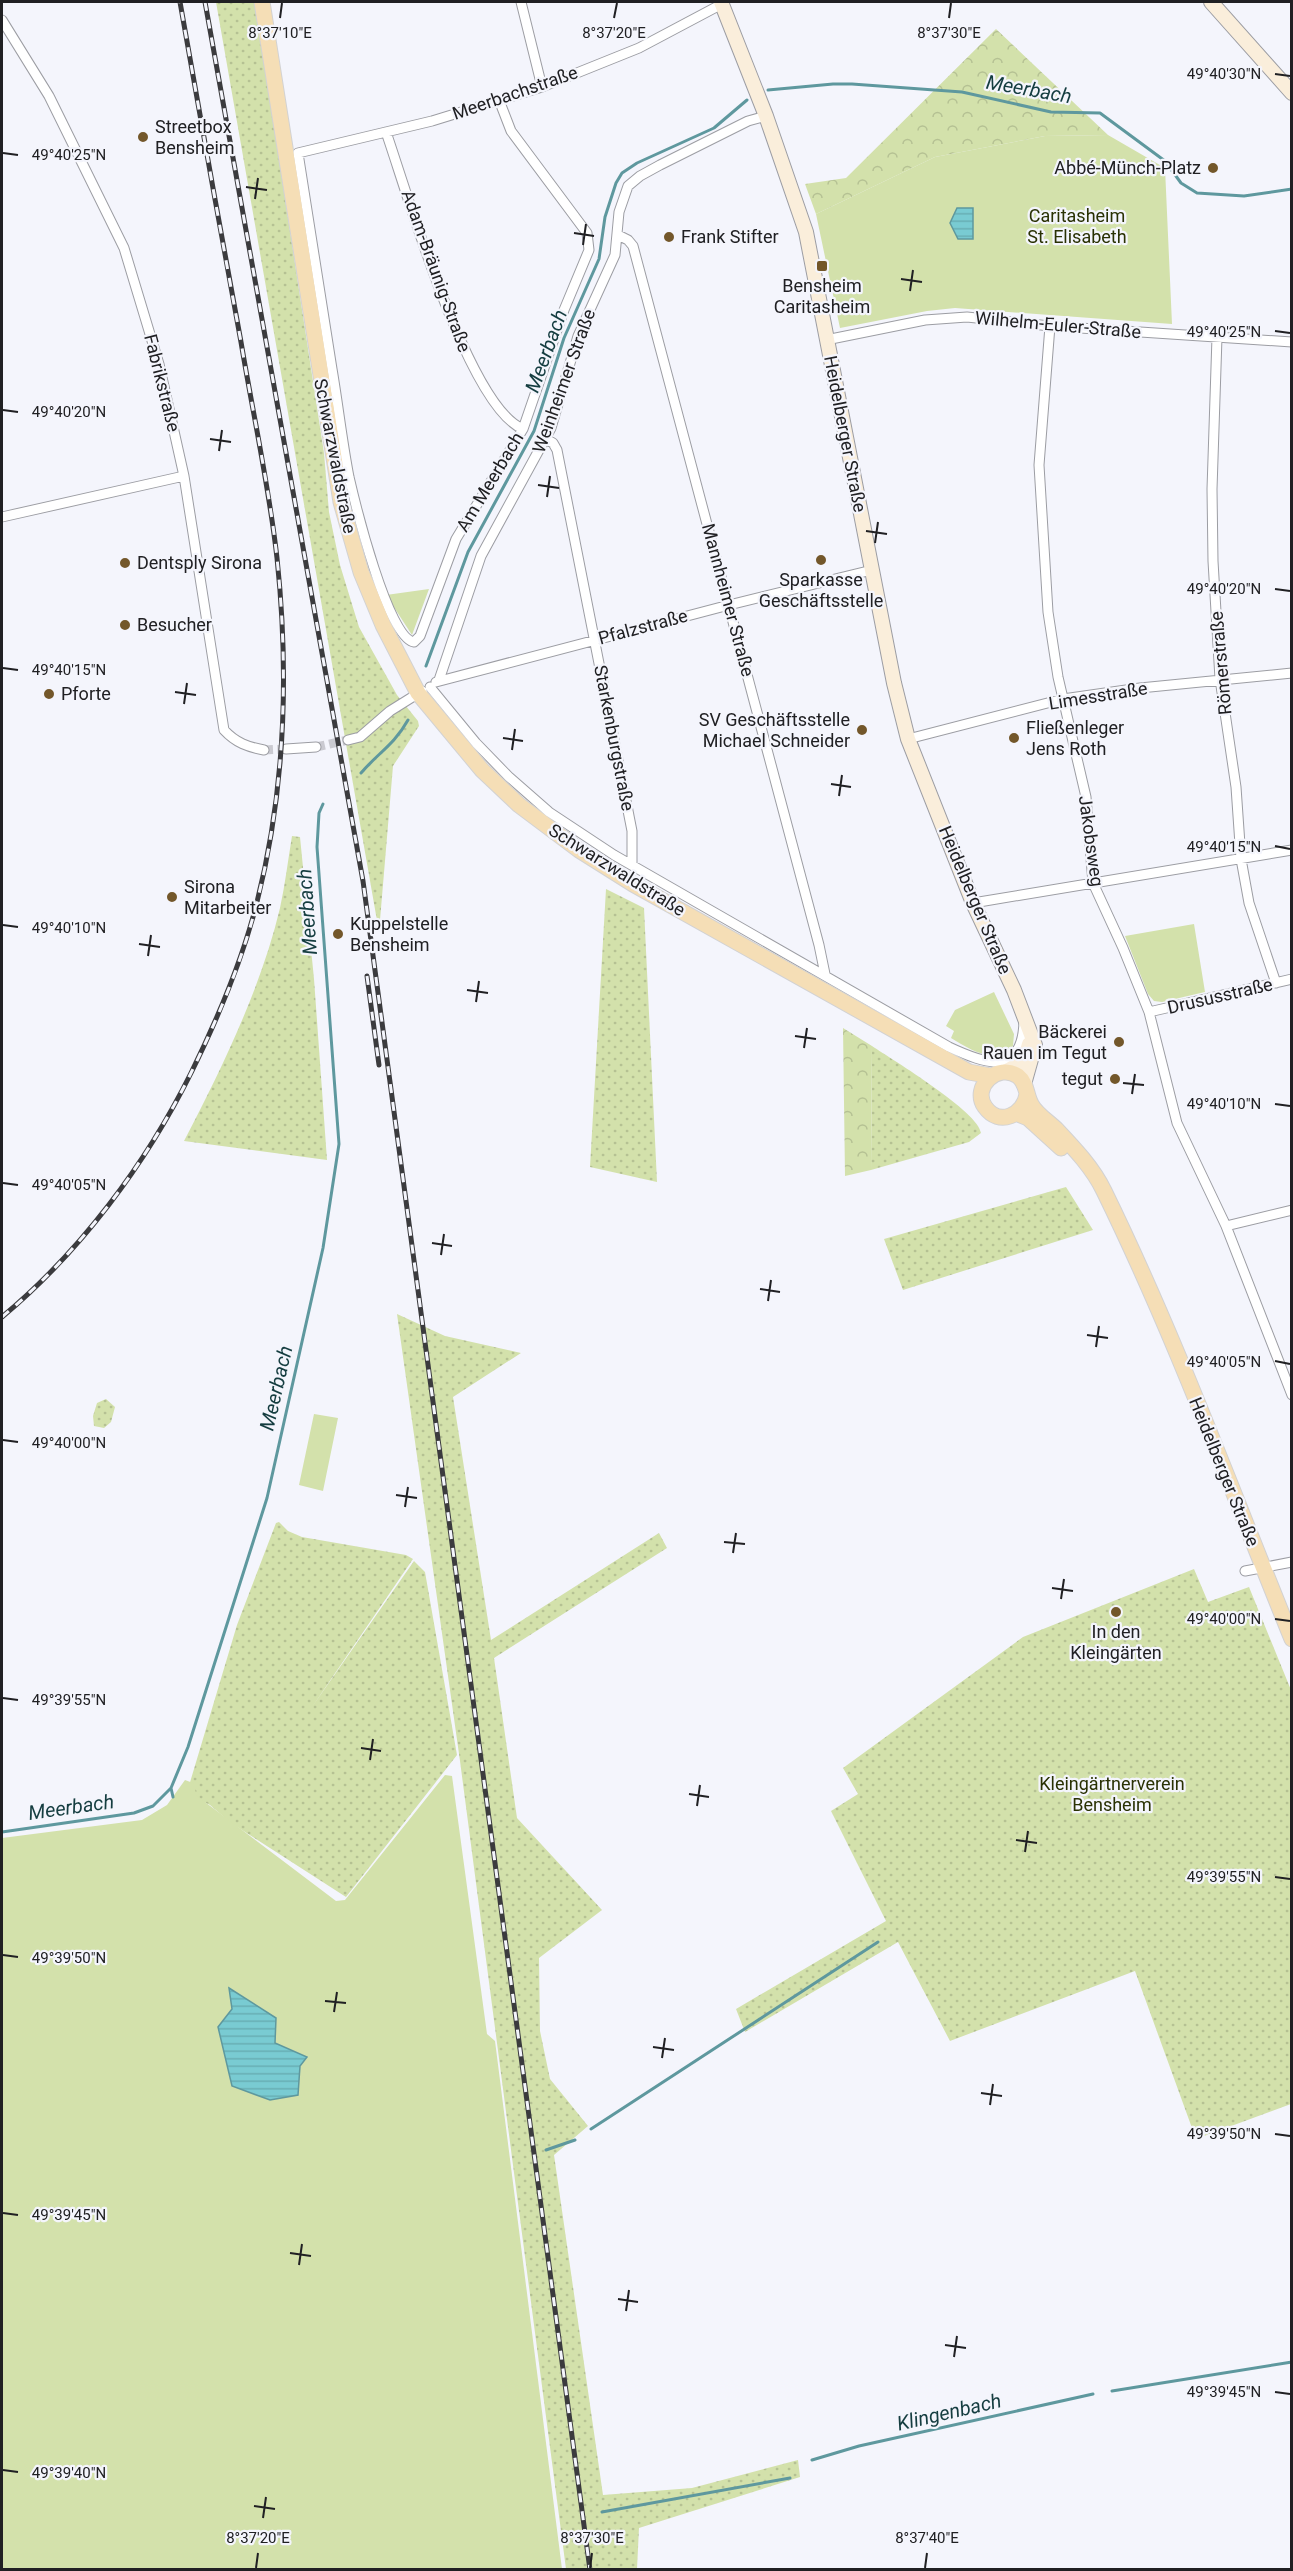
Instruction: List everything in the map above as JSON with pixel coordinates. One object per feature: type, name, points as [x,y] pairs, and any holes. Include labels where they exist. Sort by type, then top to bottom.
[{"type":"main road","name":"Schwarzwaldstraße","points":[[262,2],[341,502],[365,582],[383,625],[424,690],[482,770],[519,805],[579,850],[633,884],[969,1072],[992,1079]]},
{"type":"main road","name":"Heidelberger Straße","points":[[1026,1089],[1023,1107],[1005,1118],[991,1113],[982,1102],[992,1079],[1018,1076],[1026,1089],[1032,1106],[1070,1144],[1100,1183],[1144,1274],[1292,1639]]},
{"type":"main road","name":"Heidelberger Straße","points":[[1016,1113],[1028,1118],[1063,1150],[1112,1207]]},
{"type":"street","points":[[520,2],[542,87]]},
{"type":"street","name":"Meerbachstraße","points":[[298,153],[432,121],[542,87],[626,54],[722,2]]},
{"type":"street","name":"Heidelberger Straße","points":[[722,2],[766,116],[806,232],[894,684],[908,739],[973,903],[1024,1014],[1035,1045],[1026,1089]]},
{"type":"street","points":[[1211,2],[1292,93]]},
{"type":"street","name":"Fabrikstraße","points":[[2,20],[50,96],[124,248],[159,364],[184,476],[224,730],[231,738],[246,746],[264,750]]},
{"type":"street","name":"Am Meerbach","points":[[414,642],[420,636],[456,539],[523,429],[564,309],[590,250],[587,233],[511,131],[499,100]]},
{"type":"street","name":"Weinheimer Straße","points":[[439,680],[481,556],[546,439],[578,336],[615,255],[622,199],[628,186],[640,176],[748,121],[766,116]]},
{"type":"street","name":"Adam-Bräunig-Straße","points":[[386,132],[451,319],[481,384],[508,421],[523,429]]},
{"type":"street","name":"Schwarzwaldstraße","points":[[298,153],[349,476],[362,529],[386,600],[404,637],[414,642]]},
{"type":"street","name":"Mannheimer Straße","points":[[618,235],[628,240],[633,246],[825,974]]},
{"type":"street","name":"Wilhelm-Euler-Straße","points":[[826,340],[925,320],[956,317],[1050,326],[1292,342]]},
{"type":"street","name":"Jakobsweg","points":[[1050,326],[1039,465],[1048,612],[1053,656],[1086,797],[1093,883],[1149,1012],[1177,1123],[1226,1227],[1292,1395]]},
{"type":"street","name":"Römerstraße","points":[[1217,337],[1212,489],[1213,561],[1220,680],[1236,787],[1241,859],[1249,903],[1276,983]]},
{"type":"street","name":"Starkenburgstraße","points":[[546,439],[553,443],[557,450],[596,639],[632,831],[632,865]]},
{"type":"street","points":[[2,517],[184,476]]},
{"type":"street","name":"Pfalzstraße","points":[[424,690],[439,680],[872,570]]},
{"type":"street","name":"Limesstraße","points":[[908,739],[1063,699],[1292,673]]},
{"type":"street","points":[[348,741],[360,737],[390,711],[424,690]]},
{"type":"street","name":"Schwarzwaldstraße","points":[[424,690],[509,777],[549,812],[632,865],[949,1047],[989,1063],[1007,1059],[1018,1048],[1022,1037],[1024,1014]]},
{"type":"street","points":[[286,749],[316,747]]},
{"type":"street","points":[[973,903],[1292,850]]},
{"type":"street","name":"Drususstraße","points":[[1149,1012],[1292,979]]},
{"type":"street","points":[[992,1079],[1014,1068],[1022,1060],[1031,1034]]},
{"type":"street","points":[[1226,1227],[1292,1209]]},
{"type":"street","points":[[1245,1571],[1292,1562]]},
{"type":"green space","points":[[216,2],[255,2],[324,453],[329,512],[340,565],[359,627],[397,695],[418,721],[419,726],[393,766],[379,932]]},
{"type":"green space","points":[[996,29],[1108,135],[1045,136],[935,157],[816,214],[805,184],[846,178]]},
{"type":"green space","name":"Caritasheim St. Elisabeth","points":[[1108,135],[1165,168],[1172,324],[955,308],[927,311],[840,328],[816,214],[935,157],[1045,136]]},
{"type":"green space","points":[[429,589],[412,635],[386,595]]},
{"type":"green space","points":[[292,836],[300,837],[314,979],[327,1160],[184,1141],[226,1056],[262,968],[280,908]]},
{"type":"green space","points":[[606,889],[644,908],[657,1182],[590,1167]]},
{"type":"green space","points":[[1194,924],[1205,992],[1162,1002],[1154,1001],[1148,994],[1125,936]]},
{"type":"green space","points":[[994,992],[1014,1034],[1013,1046],[998,1054],[982,1054],[951,1038],[954,1031],[946,1026],[955,1010]]},
{"type":"green space","points":[[843,1028],[872,1046],[871,1170],[845,1176]]},
{"type":"green space","points":[[872,1046],[951,1100],[977,1124],[981,1133],[969,1142],[871,1170]]},
{"type":"green space","points":[[1066,1187],[1093,1230],[903,1290],[884,1239]]},
{"type":"green space","points":[[397,1314],[445,1336],[521,1353],[453,1397],[491,1640],[659,1533],[667,1548],[494,1658],[517,1818],[602,1910],[539,1958],[540,2031],[550,2079],[588,2126],[554,2155],[603,2495],[692,2488],[798,2460],[800,2477],[639,2528],[637,2569],[566,2569],[460,1761]]},
{"type":"green space","points":[[106,1399],[115,1407],[111,1422],[104,1428],[94,1426],[93,1416],[97,1403]]},
{"type":"green space","points":[[314,1414],[338,1418],[323,1491],[299,1485]]},
{"type":"green space","points":[[279,1522],[288,1531],[302,1537],[406,1555],[413,1559],[312,1707],[414,1561],[425,1572],[457,1755],[346,1897],[231,1823],[210,1805],[192,1796],[188,1789],[237,1625],[276,1523]]},
{"type":"green space","name":"Kleingärtnerverein Bensheim","points":[[1194,1569],[1208,1602],[1249,1587],[1291,1690],[1291,2104],[1196,2139],[1135,1971],[950,2041],[898,1942],[745,2032],[736,2009],[886,1921],[831,1811],[858,1794],[843,1768],[1023,1637]]},
{"type":"green space","points":[[445,1775],[452,1776],[487,2034],[495,2041],[562,2569],[2,2569],[2,1838],[142,1820],[167,1805],[185,1780],[193,1783],[197,1796],[336,1901],[345,1900]]},
{"type":"water","points":[[957,208],[973,208],[973,239],[958,239],[950,223]]},
{"type":"water","points":[[229,1988],[276,2018],[275,2043],[307,2057],[300,2066],[298,2095],[270,2100],[232,2086],[218,2027],[232,2009]]},
{"type":"waterway","name":"Meerbach","points":[[768,90],[852,84],[962,92],[1051,112],[1100,113],[1165,161],[1181,183],[1197,193],[1244,196],[1292,189]]},
{"type":"waterway","name":"Meerbach","points":[[426,666],[468,552],[534,431],[564,338],[599,259],[605,217],[616,183],[622,173],[637,163],[714,128],[747,100]]},
{"type":"waterway","name":"Meerbach","points":[[361,773],[403,729],[408,720]]},
{"type":"waterway","name":"Meerbach","points":[[2,1832],[134,1813],[153,1806],[171,1788],[188,1747],[267,1498],[323,1248],[339,1144],[317,847],[319,813],[323,804]]},
{"type":"waterway","name":"Meerbach","points":[[171,1788],[173,1797]]},
{"type":"waterway","points":[[591,2129],[878,1942]]},
{"type":"waterway","points":[[546,2150],[575,2140]]},
{"type":"waterway","name":"Klingenbach","points":[[1112,2391],[1292,2362]]},
{"type":"waterway","name":"Klingenbach","points":[[812,2460],[859,2446],[1093,2394]]},
{"type":"waterway","name":"Klingenbach","points":[[602,2512],[790,2478]]},
{"type":"tunnel","points":[[316,747],[348,740]]},
{"type":"tunnel","points":[[264,750],[286,749]]},
{"type":"railway","points":[[2,1317],[58,1264],[109,1205],[173,1107],[211,1032],[237,968],[257,902],[274,817],[279,774],[283,688],[281,601],[274,531],[180,2]]},
{"type":"railway","points":[[205,2],[363,881],[590,2570]]},
{"type":"railway","points":[[367,976],[379,1065]]},
{"type":"place","name":"Streetbox Bensheim","points":[[143,137]]},
{"type":"place","name":"Abbé-Münch-Platz","points":[[1213,168]]},
{"type":"place","name":"Frank Stifter","points":[[669,237]]},
{"type":"place","name":"Bensheim Caritasheim","points":[[822,266]]},
{"type":"place","name":"Sparkasse Geschäftsstelle","points":[[821,560]]},
{"type":"place","name":"Dentsply Sirona","points":[[125,563]]},
{"type":"place","name":"Besucher","points":[[125,625]]},
{"type":"place","name":"Pforte","points":[[49,694]]},
{"type":"place","name":"SV Geschäftsstelle Michael Schneider","points":[[862,730]]},
{"type":"place","name":"Fließenleger Jens Roth","points":[[1014,738]]},
{"type":"place","name":"Sirona Mitarbeiter","points":[[172,897]]},
{"type":"place","name":"Kuppelstelle Bensheim","points":[[338,934]]},
{"type":"place","name":"Bäckerei Rauen im Tegut","points":[[1119,1042]]},
{"type":"place","name":"tegut","points":[[1115,1079]]},
{"type":"place","name":"In den Kleingärten","points":[[1116,1612]]}]
